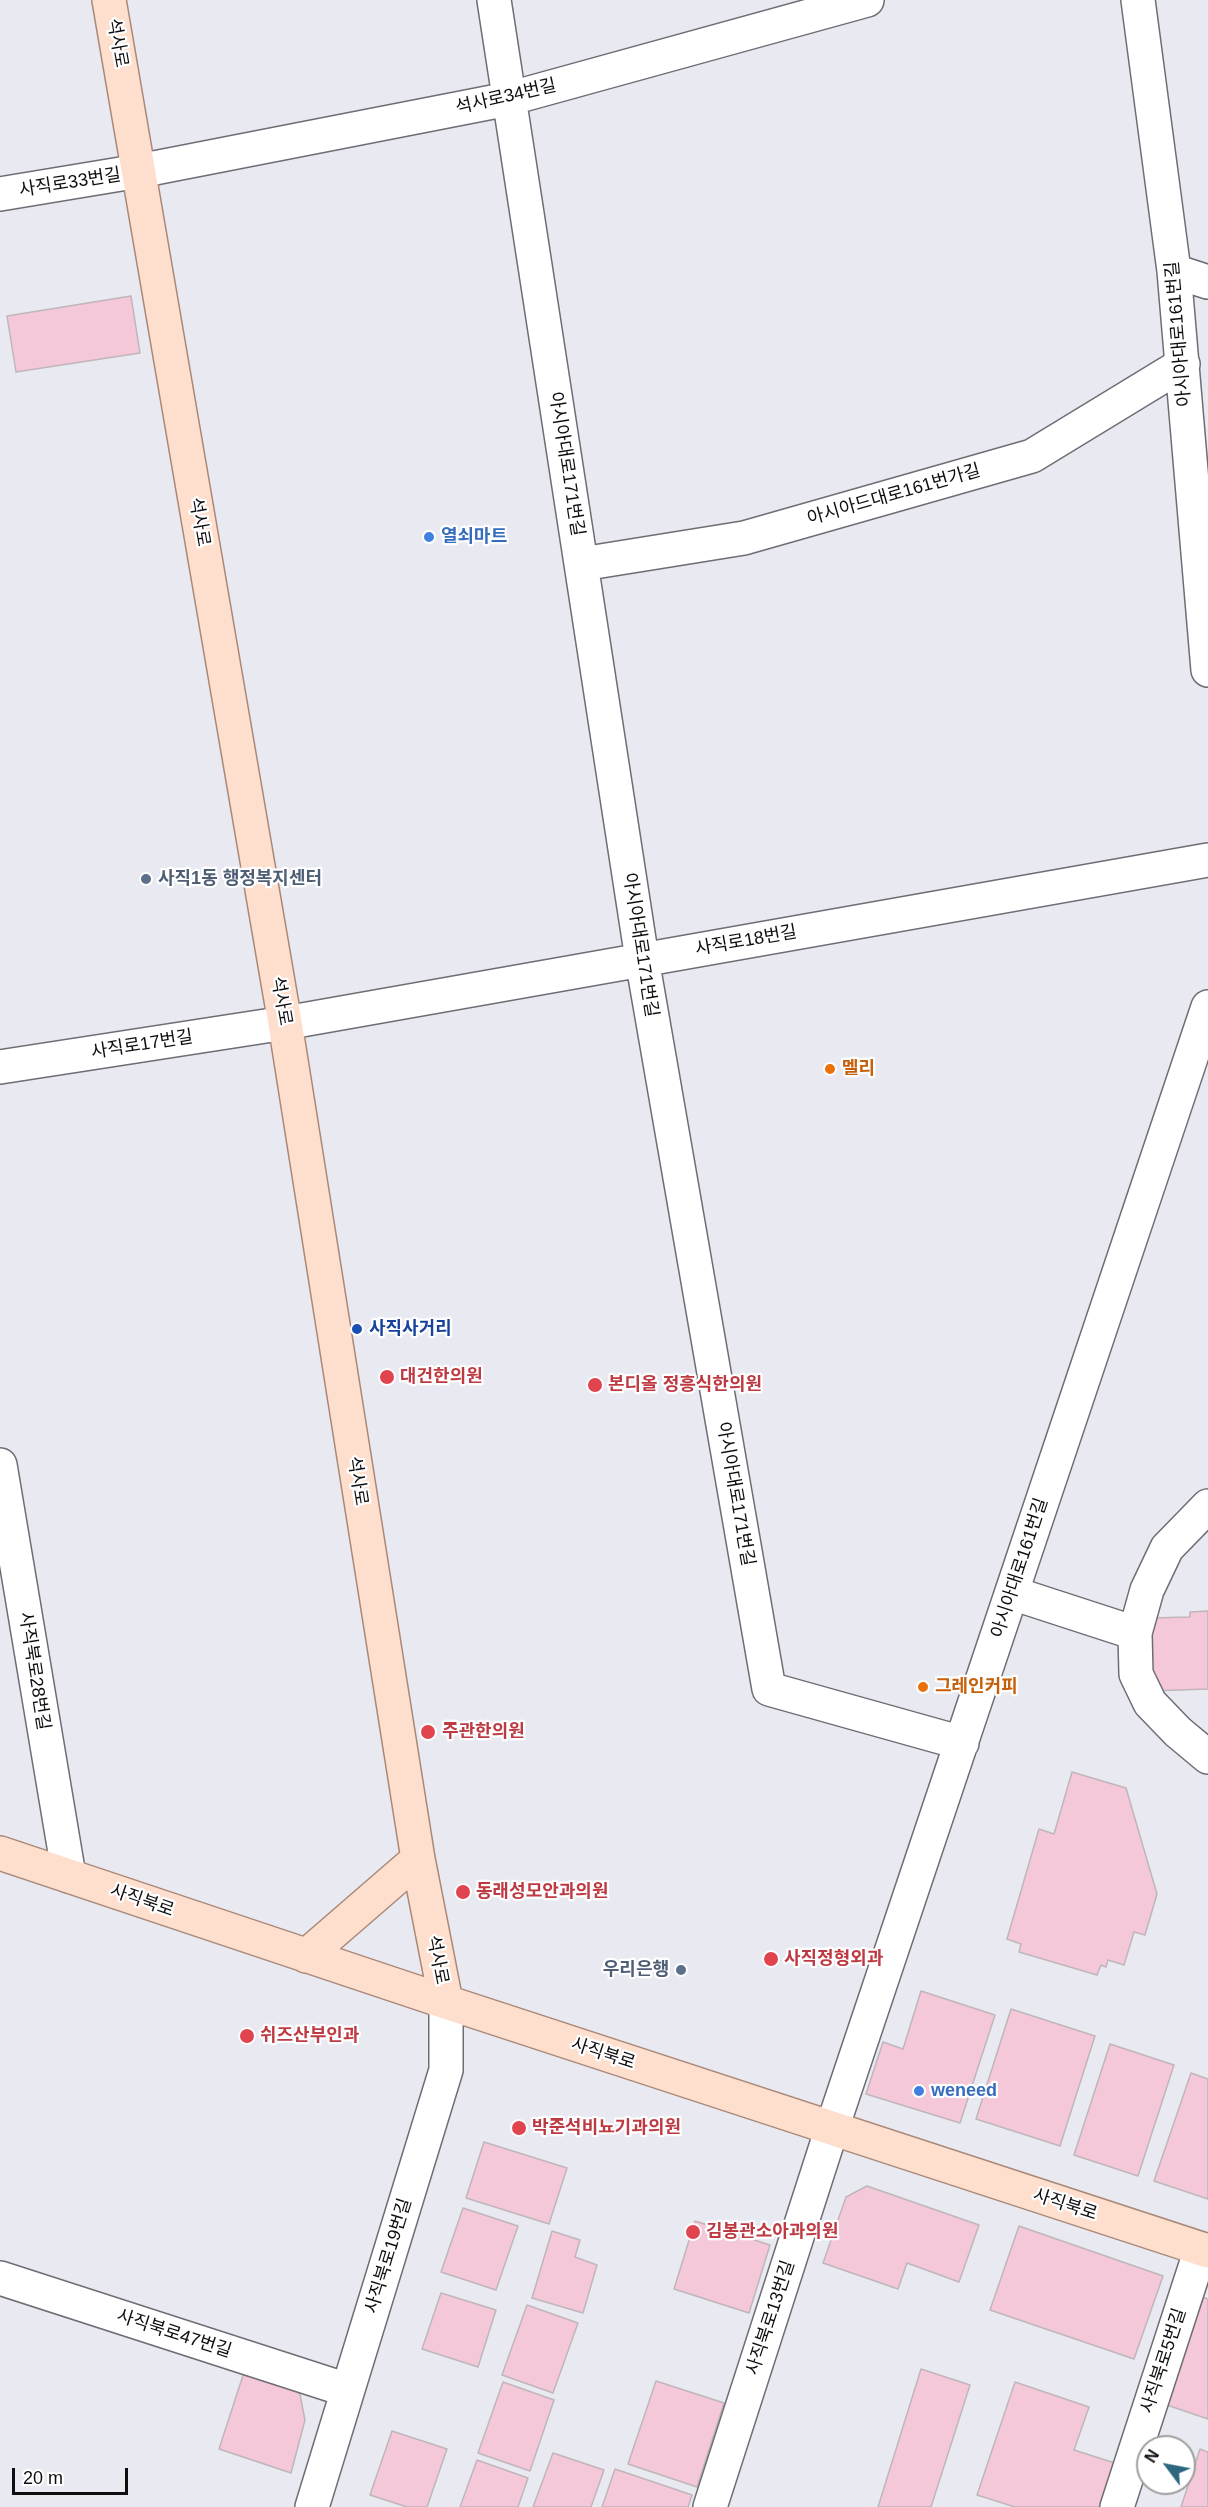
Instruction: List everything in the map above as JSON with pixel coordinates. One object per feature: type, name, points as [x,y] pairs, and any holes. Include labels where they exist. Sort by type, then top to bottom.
[{"type":"main road","name":"석사로","points":[[109,0],[285,1023],[418,1859],[446,2002]]},
{"type":"main road","name":"사직북로","points":[[0,1853],[306,1956],[1204,2250]]},
{"type":"main road","points":[[306,1956],[418,1859]]},
{"type":"street","name":"아시아대로171번길","points":[[494,0],[642,959],[769,1689],[962,1743]]},
{"type":"street","name":"석사로34번길","points":[[140,171],[508,99],[798,10],[867,0]]},
{"type":"street","name":"아시아대로161번길","points":[[1138,0],[1174,271],[1208,670]]},
{"type":"street","name":"사직로33번길","points":[[0,194],[140,171]]},
{"type":"street","points":[[1174,271],[1208,282]]},
{"type":"street","name":"아시아드대로161번가길","points":[[582,564],[744,538],[1032,456],[1183,364]]},
{"type":"street","name":"사직로18번길","points":[[285,1023],[1208,860]]},
{"type":"street","name":"아시아대로161번길","points":[[832,2128],[1208,1007]]},
{"type":"street","name":"사직로17번길","points":[[0,1067],[285,1023]]},
{"type":"street","name":"사직북로28번길","points":[[0,1465],[69,1876]]},
{"type":"street","points":[[1208,1506],[1167,1548],[1147,1590],[1135,1633],[1136,1674],[1150,1703],[1178,1732],[1208,1756]]},
{"type":"street","points":[[1012,1593],[1135,1633]]},
{"type":"street","name":"사직북로19번길","points":[[312,2507],[447,2070],[446,2002]]},
{"type":"street","name":"사직북로13번길","points":[[710,2507],[832,2128]]},
{"type":"street","name":"사직북로5번길","points":[[1117,2507],[1204,2250]]},
{"type":"street","name":"사직북로47번길","points":[[0,2278],[347,2390]]},
{"type":"building","points":[[131,296],[140,353],[16,372],[7,316]]},
{"type":"building","points":[[1208,1611],[1208,1689],[1152,1691],[1150,1618],[1190,1617],[1190,1612]]},
{"type":"building","points":[[1072,1772],[1126,1788],[1157,1894],[1145,1935],[1134,1932],[1124,1965],[1108,1960],[1106,1967],[1101,1965],[1097,1975],[1019,1952],[1021,1944],[1007,1939],[1039,1829],[1054,1834]]},
{"type":"building","points":[[921,1991],[995,2015],[960,2123],[866,2094],[883,2042],[903,2049]]},
{"type":"building","points":[[1011,2009],[1095,2036],[1060,2146],[976,2119]]},
{"type":"building","points":[[1110,2044],[1174,2065],[1138,2176],[1074,2155]]},
{"type":"building","points":[[1191,2073],[1208,2079],[1208,2199],[1154,2181]]},
{"type":"building","points":[[484,2142],[567,2168],[549,2224],[466,2198]]},
{"type":"building","points":[[867,2186],[979,2225],[959,2282],[907,2263],[898,2289],[823,2263],[846,2197]]},
{"type":"building","points":[[463,2208],[518,2226],[496,2290],[441,2272]]},
{"type":"building","points":[[695,2221],[770,2245],[749,2313],[674,2289]]},
{"type":"building","points":[[1019,2226],[1163,2276],[1134,2359],[990,2310]]},
{"type":"building","points":[[552,2231],[580,2240],[575,2257],[597,2265],[583,2313],[532,2298]]},
{"type":"building","points":[[441,2293],[496,2310],[478,2367],[422,2349]]},
{"type":"building","points":[[1197,2295],[1208,2299],[1208,2419],[1161,2403]]},
{"type":"building","points":[[527,2305],[578,2323],[553,2393],[502,2375]]},
{"type":"building","points":[[247,2363],[297,2379],[305,2420],[291,2473],[219,2449]]},
{"type":"building","points":[[921,2369],[970,2385],[931,2507],[878,2507]]},
{"type":"building","points":[[656,2381],[724,2403],[697,2487],[628,2464]]},
{"type":"building","points":[[503,2382],[554,2400],[530,2471],[478,2453]]},
{"type":"building","points":[[1015,2382],[1089,2407],[1074,2450],[1118,2464],[1104,2507],[1015,2507],[977,2495]]},
{"type":"building","points":[[392,2431],[447,2449],[427,2507],[407,2507],[370,2495]]},
{"type":"building","points":[[1200,2449],[1208,2452],[1208,2507],[1181,2507],[1185,2495],[1196,2495],[1196,2461]]},
{"type":"building","points":[[553,2453],[604,2470],[591,2507],[533,2507]]},
{"type":"building","points":[[477,2460],[528,2478],[518,2507],[460,2507]]},
{"type":"building","points":[[615,2469],[692,2495],[688,2507],[602,2507]]},
{"type":"place","name":"열쇠마트","points":[[429,537]]},
{"type":"place","name":"사직1동 행정복지센터","points":[[146,879]]},
{"type":"place","name":"멜리","points":[[830,1069]]},
{"type":"place","name":"사직사거리","points":[[357,1329]]},
{"type":"place","name":"대건한의원","points":[[387,1377]]},
{"type":"place","name":"본디올 정흥식한의원","points":[[595,1385]]},
{"type":"place","name":"그레인커피","points":[[923,1687]]},
{"type":"place","name":"주관한의원","points":[[428,1732]]},
{"type":"place","name":"동래성모안과의원","points":[[463,1892]]},
{"type":"place","name":"사직정형외과","points":[[771,1959]]},
{"type":"place","name":"우리은행","points":[[681,1970]]},
{"type":"place","name":"쉬즈산부인과","points":[[247,2036]]},
{"type":"place","name":"weneed","points":[[919,2091]]},
{"type":"place","name":"박준석비뇨기과의원","points":[[519,2128]]},
{"type":"place","name":"김봉관소아과의원","points":[[693,2232]]}]
